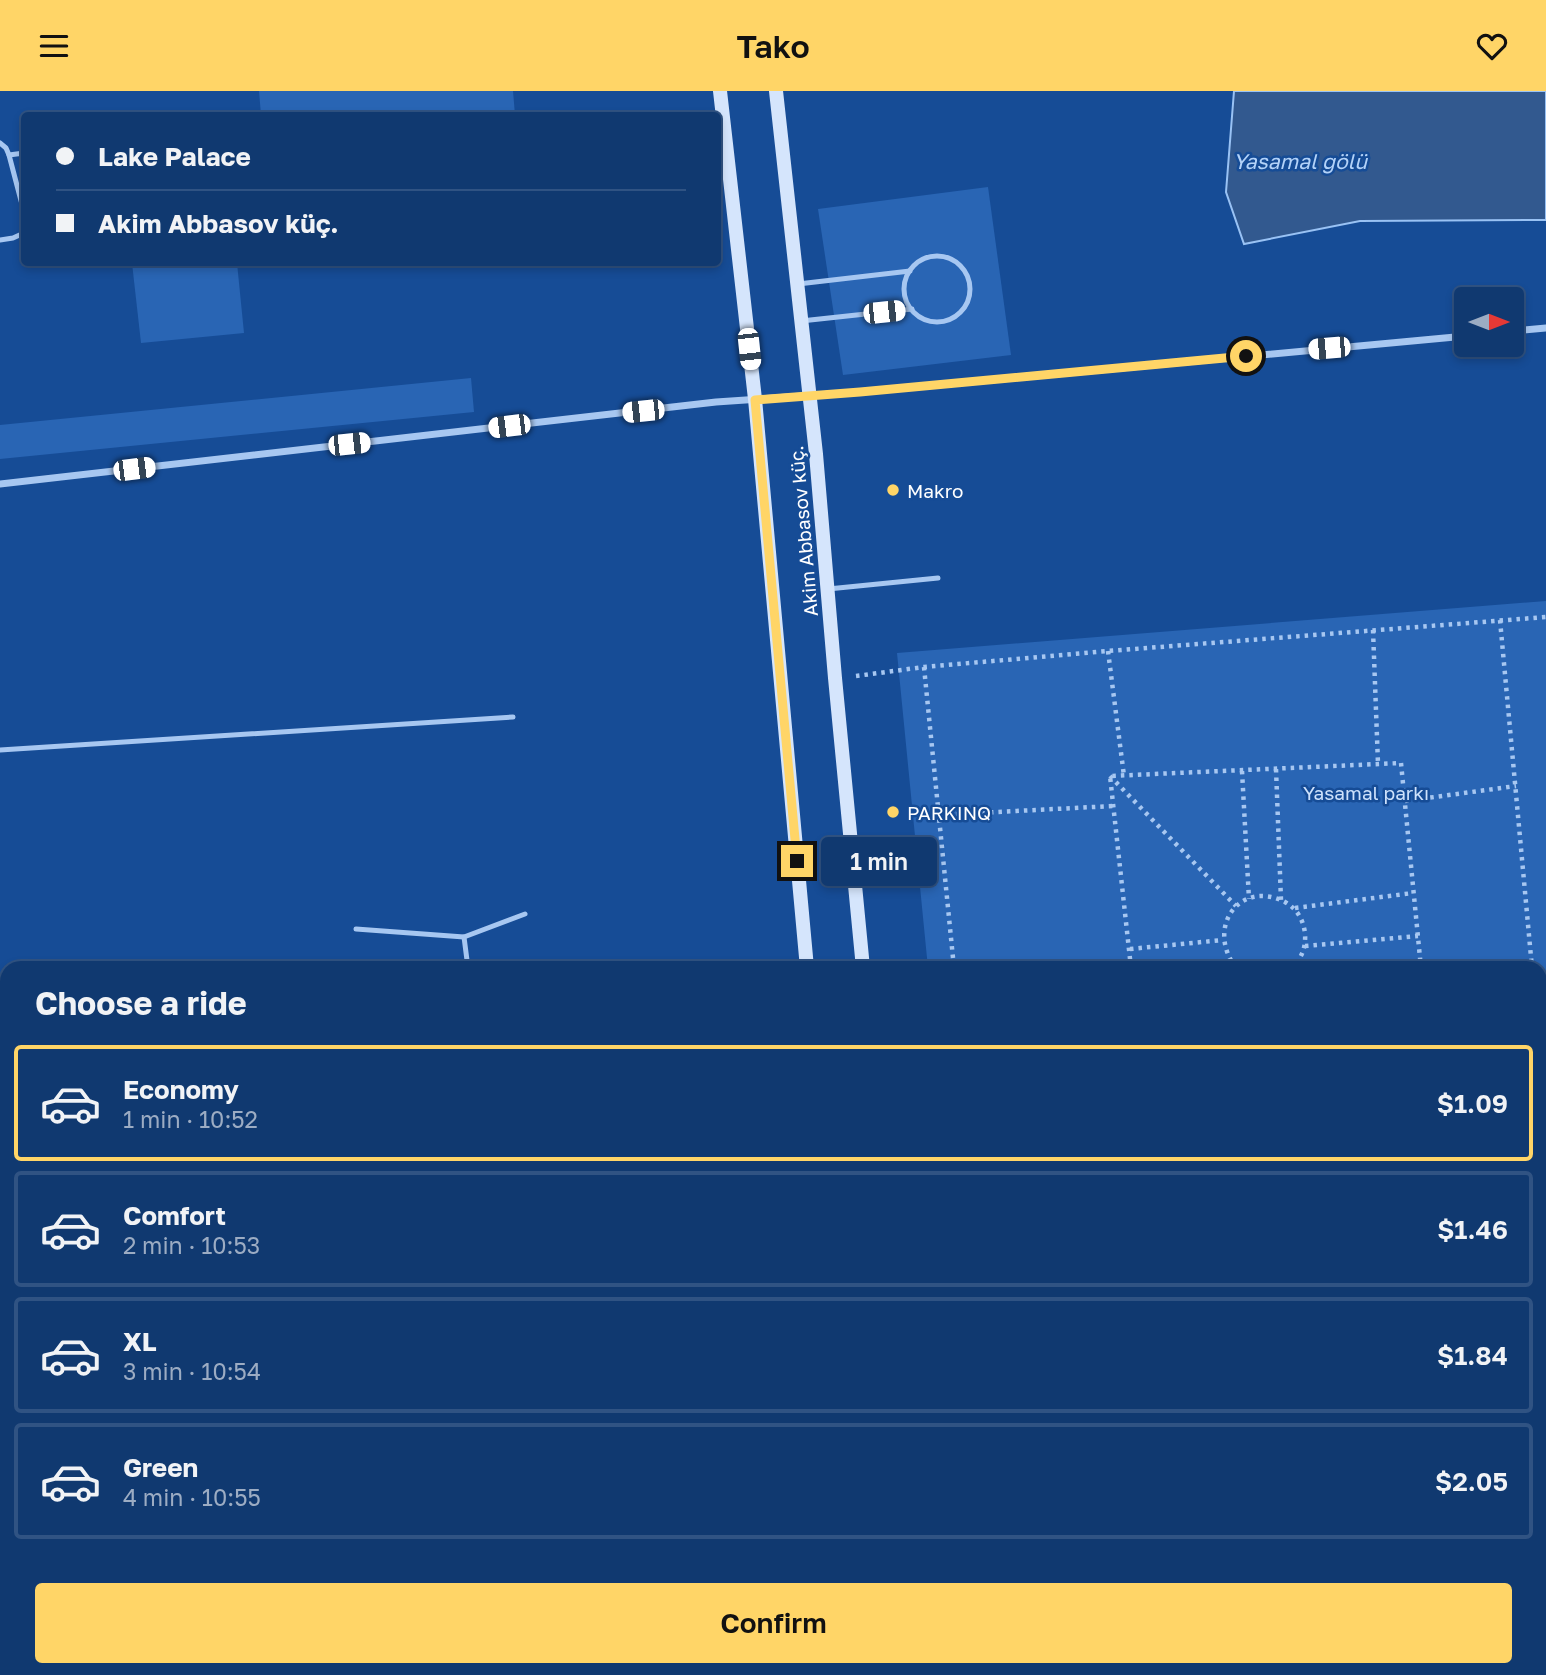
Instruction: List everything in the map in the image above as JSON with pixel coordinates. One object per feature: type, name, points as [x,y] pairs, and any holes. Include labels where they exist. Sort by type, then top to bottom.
[{"type":"main road","name":"Akim Abbasov küç.","points":[[720,91],[755,400],[806,961]]},
{"type":"main road","name":"Akim Abbasov küç.","points":[[776,91],[810,396],[862,961]]},
{"type":"street","points":[[1524,330],[1546,328]]},
{"type":"street","points":[[0,484],[716,403],[874,391],[1454,336]]},
{"type":"lane","points":[[0,143],[9,155],[21,201]]},
{"type":"lane","points":[[9,155],[21,153]]},
{"type":"lane","points":[[0,240],[21,234]]},
{"type":"lane","points":[[937,256],[948,257],[958,263],[970,282],[970,293],[960,313],[939,321],[929,321],[920,316],[912,309],[904,291],[905,280],[910,271],[916,263],[937,256]]},
{"type":"lane","points":[[797,284],[910,271]]},
{"type":"lane","points":[[801,321],[912,309]]},
{"type":"lane","points":[[828,589],[938,578]]},
{"type":"lane","points":[[0,750],[513,717]]},
{"type":"lane","points":[[356,929],[464,937],[525,914]]},
{"type":"lane","points":[[464,937],[466,961]]},
{"type":"path","points":[[835,678],[924,667],[1108,651],[1546,617]]},
{"type":"path","points":[[1500,620],[1531,961]]},
{"type":"path","points":[[1373,630],[1378,764]]},
{"type":"path","points":[[1108,651],[1124,776]]},
{"type":"path","points":[[924,667],[953,961]]},
{"type":"path","points":[[1110,776],[1401,763],[1420,961]]},
{"type":"path","points":[[1276,769],[1280,900]]},
{"type":"path","points":[[1242,771],[1249,899]]},
{"type":"path","points":[[1110,776],[1131,961]]},
{"type":"path","points":[[1110,776],[1236,906]]},
{"type":"path","points":[[1405,801],[1516,786]]},
{"type":"path","points":[[939,815],[1113,806]]},
{"type":"path","points":[[1231,961],[1223,940],[1223,930],[1236,906],[1249,899],[1263,896],[1280,900],[1295,908],[1413,893]]},
{"type":"path","points":[[1295,908],[1304,928],[1305,946],[1298,961]]},
{"type":"path","points":[[1305,946],[1418,936]]},
{"type":"path","points":[[1130,949],[1223,940]]},
{"type":"green space","points":[[259,91],[513,91],[515,112],[261,112]]},
{"type":"green space","points":[[988,187],[1011,355],[843,375],[818,209]]},
{"type":"green space","points":[[132,266],[237,266],[244,333],[141,343]]},
{"type":"green space","points":[[471,378],[474,412],[0,459],[0,425]]},
{"type":"green space","name":"Yasamal parkı","points":[[1546,601],[1546,961],[927,961],[897,653]]},
{"type":"water","name":"Yasamal gölü","points":[[1234,91],[1546,91],[1546,220],[1360,221],[1244,244],[1226,192]]},
{"type":"place","name":"Makro","points":[[893,490]]},
{"type":"place","name":"PARKINQ","points":[[893,812]]},
{"type":"route","points":[[797,861],[755,400],[1246,356]]}]
